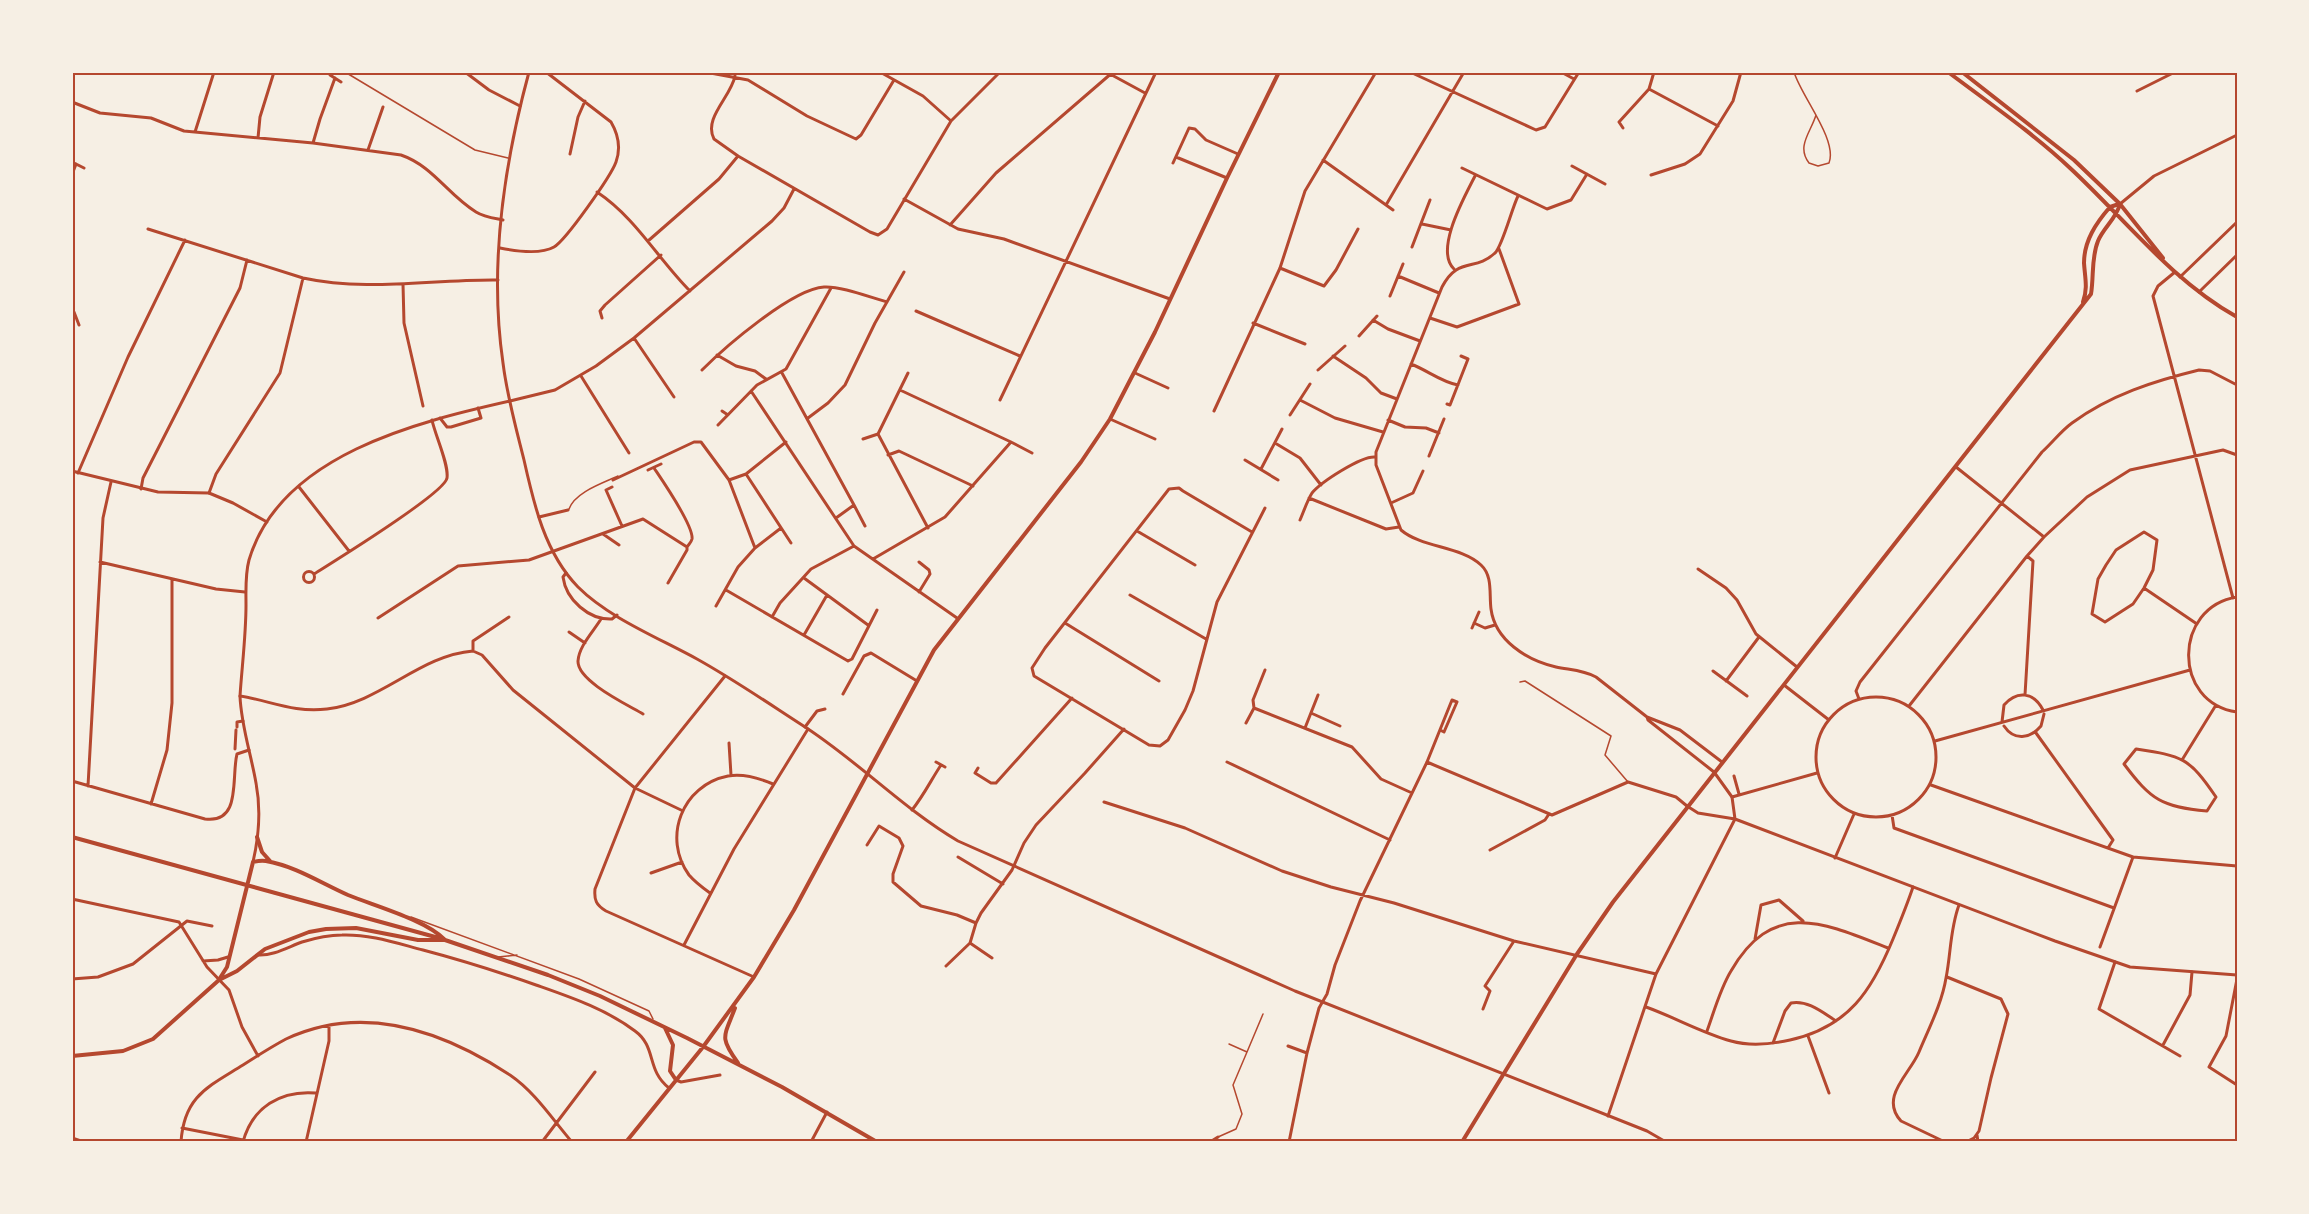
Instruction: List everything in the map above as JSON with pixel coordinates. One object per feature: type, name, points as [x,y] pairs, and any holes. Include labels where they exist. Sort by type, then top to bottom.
[{"type":"main road","points":[[626,1142],[703,1047],[754,978],[794,910],[934,650],[1081,462],[1110,419],[1135,373],[1279,72]]},
{"type":"main road","points":[[1948,72],[2068,166],[2180,277],[2237,317]]},
{"type":"main road","points":[[1962,72],[2074,160],[2120,204],[2173,270]]},
{"type":"main road","points":[[1991,104],[1995,98]]},
{"type":"main road","points":[[2068,166],[2074,160]]},
{"type":"main road","points":[[2081,306],[2087,284],[2084,262],[2089,238],[2110,207],[2120,204]]},
{"type":"main road","points":[[1462,1142],[1577,954],[1613,902],[2091,294],[2093,264],[2098,241],[2117,215],[2120,204]]},
{"type":"main road","points":[[2089,238],[2098,241]]},
{"type":"main road","points":[[72,837],[445,940],[569,983],[654,1022],[740,1066],[827,1112],[877,1142]]},
{"type":"main road","points":[[257,837],[262,852],[271,862]]},
{"type":"main road","points":[[219,980],[227,967],[253,862],[264,860],[293,869],[346,894],[423,925],[445,940]]},
{"type":"main road","points":[[72,1056],[110,1053],[147,1041],[163,1031],[219,980],[237,971],[256,954],[309,932],[356,928],[418,939],[445,940]]},
{"type":"main road","points":[[736,1004],[724,1042],[740,1066]]},
{"type":"main road","points":[[664,1027],[672,1043],[673,1058],[670,1071],[676,1080]]},
{"type":"street","points":[[195,132],[214,72]]},
{"type":"street","points":[[258,138],[260,117],[274,72]]},
{"type":"street","points":[[465,72],[489,90],[520,106]]},
{"type":"street","points":[[529,72],[509,158],[500,249],[498,280],[502,361],[545,536],[566,572],[588,596],[725,676],[806,728],[912,810],[958,841],[1254,973],[1652,1134],[1666,1142]]},
{"type":"street","points":[[500,249],[542,251],[553,248],[567,238],[616,163],[619,143],[617,132],[611,122],[546,72]]},
{"type":"street","points":[[705,72],[748,80],[807,116],[856,139],[861,135],[894,80]]},
{"type":"street","points":[[880,72],[923,96],[951,121]]},
{"type":"street","points":[[735,76],[733,84],[711,123],[710,132],[714,139],[738,156],[875,235],[882,234],[887,229],[951,121],[1000,72]]},
{"type":"street","points":[[1000,400],[1156,72]]},
{"type":"street","points":[[1214,411],[1280,268],[1304,193],[1376,72]]},
{"type":"street","points":[[1410,72],[1532,130],[1545,127],[1579,72]]},
{"type":"street","points":[[1386,205],[1464,72]]},
{"type":"street","points":[[1561,72],[1574,79]]},
{"type":"street","points":[[1623,128],[1619,122],[1648,89],[1654,72]]},
{"type":"street","points":[[1651,176],[1694,160],[1705,149],[1733,101],[1741,72]]},
{"type":"street","points":[[2137,91],[2175,72]]},
{"type":"street","points":[[950,225],[996,173],[1112,73],[1145,93]]},
{"type":"street","points":[[330,75],[341,82]]},
{"type":"street","points":[[314,143],[335,78]]},
{"type":"street","points":[[1648,89],[1718,126]]},
{"type":"street","points":[[570,154],[578,117],[585,101]]},
{"type":"street","points":[[72,102],[100,112],[151,118],[184,131],[314,143],[401,155],[414,159],[426,167],[477,212],[503,220]]},
{"type":"street","points":[[368,150],[383,107]]},
{"type":"street","points":[[1173,163],[1187,129],[1192,128],[1206,140],[1238,154]]},
{"type":"street","points":[[2120,204],[2154,176],[2237,135]]},
{"type":"street","points":[[648,241],[719,179],[738,156]]},
{"type":"street","points":[[1176,157],[1227,178]]},
{"type":"street","points":[[1323,160],[1394,210]]},
{"type":"street","points":[[73,172],[74,163],[84,168]]},
{"type":"street","points":[[1572,166],[1605,184]]},
{"type":"street","points":[[1462,168],[1546,209],[1570,200],[1587,174]]},
{"type":"street","points":[[1454,269],[1449,263],[1448,255],[1451,230],[1476,176]]},
{"type":"street","points":[[253,862],[257,837],[258,796],[240,696],[245,592],[249,562],[260,534],[285,499],[324,468],[386,435],[432,420],[555,390],[581,376],[634,338],[772,221],[784,208],[795,189]]},
{"type":"street","points":[[597,192],[613,203],[661,255],[690,291]]},
{"type":"street","points":[[1518,196],[1499,249],[1487,259],[1454,269],[1439,292],[1383,432],[1375,457],[1376,465],[1399,527],[1408,535],[1480,564],[1489,577],[1490,603],[1495,625],[1508,642],[1525,654],[1549,665],[1586,672],[1596,677],[1647,717],[1680,730],[1722,762]]},
{"type":"street","points":[[904,199],[950,225],[977,235],[1004,239],[1170,299]]},
{"type":"street","points":[[1412,247],[1430,200]]},
{"type":"street","points":[[2180,277],[2237,222]]},
{"type":"street","points":[[1422,224],[1451,230]]},
{"type":"street","points":[[148,229],[303,278],[336,284],[498,280]]},
{"type":"street","points":[[1280,268],[1324,286],[1336,270],[1358,229]]},
{"type":"street","points":[[78,473],[128,357],[185,240]]},
{"type":"street","points":[[1430,318],[1457,327],[1519,304],[1499,249]]},
{"type":"street","points":[[602,318],[600,311],[605,304],[661,255]]},
{"type":"street","points":[[2199,292],[2237,255]]},
{"type":"street","points":[[141,489],[143,478],[240,288],[247,260]]},
{"type":"street","points":[[1390,296],[1403,264]]},
{"type":"street","points":[[2173,270],[2157,286],[2153,296],[2235,597],[2220,602],[2207,611],[2197,624],[2189,642],[2190,670],[2194,681],[2204,695],[2216,705],[2237,712]]},
{"type":"street","points":[[808,418],[828,404],[845,386],[875,322],[904,272]]},
{"type":"street","points":[[1398,276],[1439,292]]},
{"type":"street","points":[[208,494],[216,474],[280,373],[303,278]]},
{"type":"street","points":[[403,284],[404,323],[423,406]]},
{"type":"street","points":[[702,370],[734,340],[797,296],[814,289],[831,288],[887,302]]},
{"type":"street","points":[[718,425],[751,391],[766,380],[782,373],[793,360],[831,288]]},
{"type":"street","points":[[916,311],[1020,356]]},
{"type":"street","points":[[74,312],[74,320],[79,325]]},
{"type":"street","points":[[1359,336],[1377,316]]},
{"type":"street","points":[[1373,320],[1388,329],[1420,340]]},
{"type":"street","points":[[1253,323],[1305,344]]},
{"type":"street","points":[[634,338],[674,397]]},
{"type":"street","points":[[1318,370],[1345,346]]},
{"type":"street","points":[[717,355],[736,366],[755,370],[766,380]]},
{"type":"street","points":[[1333,356],[1366,378],[1381,393],[1397,399]]},
{"type":"street","points":[[1447,404],[1450,405],[1468,359],[1461,356]]},
{"type":"street","points":[[1411,364],[1445,382],[1458,385]]},
{"type":"street","points":[[1859,699],[1856,687],[2042,452],[2070,424],[2108,399],[2174,376],[2206,370],[2237,385]]},
{"type":"street","points":[[782,373],[865,526]]},
{"type":"street","points":[[863,439],[878,434],[908,373]]},
{"type":"street","points":[[1135,373],[1168,388]]},
{"type":"street","points":[[581,376],[629,453]]},
{"type":"street","points":[[1290,415],[1310,384]]},
{"type":"street","points":[[900,390],[1032,453]]},
{"type":"street","points":[[751,391],[854,546],[957,618]]},
{"type":"street","points":[[1300,400],[1335,417],[1383,432]]},
{"type":"street","points":[[440,418],[447,427],[451,427],[481,418],[478,408]]},
{"type":"street","points":[[722,411],[728,415]]},
{"type":"street","points":[[1110,419],[1155,439]]},
{"type":"street","points":[[1429,456],[1444,419]]},
{"type":"street","points":[[314,574],[417,506],[444,485],[447,474],[432,420]]},
{"type":"street","points":[[1388,420],[1405,427],[1426,428],[1439,432]]},
{"type":"street","points":[[1261,469],[1282,429]]},
{"type":"street","points":[[878,434],[928,528]]},
{"type":"street","points":[[613,480],[694,442],[701,442],[729,480],[755,548]]},
{"type":"street","points":[[729,480],[746,474],[786,442]]},
{"type":"street","points":[[872,559],[945,517],[1011,442]]},
{"type":"street","points":[[1275,443],[1300,458],[1321,485]]},
{"type":"street","points":[[1909,706],[2027,556],[2087,497],[2130,470],[2195,454],[2223,450],[2237,455]]},
{"type":"street","points":[[888,455],[899,451],[973,486]]},
{"type":"street","points":[[1300,520],[1309,498],[1321,485],[1364,458],[1375,457]]},
{"type":"street","points":[[1245,460],[1278,480]]},
{"type":"street","points":[[648,470],[661,464]]},
{"type":"street","points":[[1955,467],[2044,537]]},
{"type":"street","points":[[654,468],[687,522],[692,535],[686,553],[668,583]]},
{"type":"street","points":[[72,471],[158,492],[208,494],[233,503],[267,522]]},
{"type":"street","points":[[1390,503],[1413,493],[1418,477],[1423,471]]},
{"type":"street","points":[[746,474],[791,543]]},
{"type":"street","points":[[88,786],[103,518],[111,482]]},
{"type":"street","points":[[299,487],[349,551]]},
{"type":"street","points":[[612,487],[606,490],[622,527]]},
{"type":"street","points":[[1252,531],[1183,491],[1169,489],[1034,664],[1032,673],[1149,745],[1160,746],[1168,740],[1193,690],[1217,602],[1265,508]]},
{"type":"street","points":[[1309,498],[1386,529],[1399,527]]},
{"type":"street","points":[[836,518],[854,505]]},
{"type":"street","points":[[539,518],[568,510]]},
{"type":"street","points":[[378,618],[458,566],[529,560],[554,553],[642,519],[687,547]]},
{"type":"street","points":[[716,606],[738,567],[755,548],[781,528]]},
{"type":"street","points":[[1137,531],[1195,566]]},
{"type":"street","points":[[2144,532],[2157,540],[2153,570],[2144,588],[2133,604],[2105,622],[2092,614],[2098,579],[2106,565],[2116,550],[2144,532]]},
{"type":"street","points":[[603,534],[619,545]]},
{"type":"street","points":[[772,616],[780,603],[811,569],[854,546]]},
{"type":"street","points":[[2025,695],[2033,561],[2027,556]]},
{"type":"street","points":[[100,562],[226,591],[245,592]]},
{"type":"street","points":[[918,592],[930,574],[929,570],[919,562]]},
{"type":"street","points":[[1698,569],[1726,588],[1737,600],[1752,630],[1798,667]]},
{"type":"street","points":[[566,572],[563,577],[565,587],[586,611],[601,620],[612,619],[617,615]]},
{"type":"street","points":[[804,578],[869,625]]},
{"type":"street","points":[[151,804],[167,750],[172,703],[172,579]]},
{"type":"street","points":[[2144,588],[2197,624]]},
{"type":"street","points":[[726,590],[848,661],[852,659],[877,610]]},
{"type":"street","points":[[804,635],[827,595]]},
{"type":"street","points":[[1130,595],[1206,639]]},
{"type":"street","points":[[1472,628],[1479,612]]},
{"type":"street","points":[[473,651],[473,641],[509,617]]},
{"type":"street","points":[[601,620],[585,643],[578,663],[581,670],[607,694],[643,714]]},
{"type":"street","points":[[1065,623],[1159,681]]},
{"type":"street","points":[[1474,623],[1485,628],[1495,625]]},
{"type":"street","points":[[569,632],[585,643]]},
{"type":"street","points":[[1726,681],[1759,637]]},
{"type":"street","points":[[240,696],[292,709],[337,707],[369,695],[456,652],[473,651],[482,654],[513,690],[635,788],[681,810]]},
{"type":"street","points":[[843,694],[864,656],[871,653],[917,681]]},
{"type":"street","points":[[1246,723],[1254,708],[1253,700],[1265,670]]},
{"type":"street","points":[[1935,741],[2003,724],[2190,670]]},
{"type":"street","points":[[1713,671],[1747,696]]},
{"type":"street","points":[[725,676],[635,788],[595,889],[595,902],[606,911],[754,978]]},
{"type":"street","points":[[1784,685],[1829,720]]},
{"type":"street","points":[[1305,728],[1318,695]]},
{"type":"street","points":[[2017,695],[2025,695],[2040,703],[2043,712],[2041,726],[2036,733],[2020,737],[2012,735],[2003,724],[2001,713],[2010,699],[2017,695]]},
{"type":"street","points":[[978,768],[975,773],[991,783],[996,783],[1072,698]]},
{"type":"street","points":[[1884,698],[1909,706],[1925,723],[1935,741],[1930,785],[1915,801],[1892,815],[1854,814],[1831,797],[1818,773],[1816,752],[1819,738],[1829,720],[1838,710],[1859,699],[1884,698]]},
{"type":"street","points":[[1289,1141],[1307,1053],[1319,1008],[1324,1002],[1335,965],[1363,895],[1427,762],[1439,730],[1452,700],[1457,702],[1444,732],[1439,730]]},
{"type":"street","points":[[2182,760],[2216,705]]},
{"type":"street","points":[[1254,708],[1352,747],[1381,779],[1412,793]]},
{"type":"street","points":[[684,945],[710,893],[806,728],[817,711],[825,709]]},
{"type":"street","points":[[1311,713],[1340,726]]},
{"type":"street","points":[[1608,1116],[1656,974],[1735,819],[1732,797],[1714,772],[1647,717]]},
{"type":"street","points":[[235,749],[237,722],[243,721]]},
{"type":"street","points":[[946,966],[970,943],[976,923],[1015,866],[1024,843],[1036,825],[1124,729]]},
{"type":"street","points":[[2036,733],[2113,840],[2108,848]]},
{"type":"street","points":[[236,736],[246,735]]},
{"type":"street","points":[[729,743],[731,776]]},
{"type":"street","points":[[2136,749],[2169,754],[2182,760],[2198,771],[2216,797],[2207,811],[2175,808],[2157,798],[2143,789],[2124,764],[2136,749]]},
{"type":"street","points":[[72,782],[205,819],[220,818],[232,806],[237,754],[249,750]]},
{"type":"street","points":[[936,762],[945,767]]},
{"type":"street","points":[[1227,762],[1390,840]]},
{"type":"street","points":[[1427,762],[1549,814],[1556,814],[1628,782],[1676,797],[1698,813],[1735,819],[1959,905],[2130,967],[2237,977],[2226,1036],[2209,1067],[2237,1084]]},
{"type":"street","points":[[912,810],[941,765]]},
{"type":"street","points":[[1732,797],[1818,773]]},
{"type":"street","points":[[710,893],[693,879],[682,862],[677,826],[681,810],[695,793],[706,785],[731,776],[750,776],[773,784]]},
{"type":"street","points":[[1734,776],[1739,794]]},
{"type":"street","points":[[1930,785],[2133,856],[2237,866]]},
{"type":"street","points":[[1104,802],[1185,828],[1282,871],[1514,941],[1656,974]]},
{"type":"street","points":[[1490,850],[1545,820],[1549,814]]},
{"type":"street","points":[[1835,858],[1854,814]]},
{"type":"street","points":[[1892,815],[1894,828],[2114,908]]},
{"type":"street","points":[[867,845],[879,826],[903,842],[893,874],[893,882],[921,906],[957,915],[976,923]]},
{"type":"street","points":[[2100,947],[2133,856]]},
{"type":"street","points":[[958,858],[1002,884]]},
{"type":"street","points":[[651,873],[682,862]]},
{"type":"street","points":[[1646,1007],[1732,1042],[1773,1044],[1808,1036],[1836,1021],[1858,1003],[1873,983],[1913,887]]},
{"type":"street","points":[[72,899],[173,920],[182,925],[203,961],[229,990],[242,1027],[258,1056]]},
{"type":"street","points":[[1755,939],[1761,905],[1779,900],[1804,922]]},
{"type":"street","points":[[1945,1142],[1901,1121],[1896,1115],[1892,1101],[1895,1092],[1918,1055],[1947,977],[1951,933],[1959,905]]},
{"type":"street","points":[[72,979],[98,977],[133,964],[187,921],[212,926]]},
{"type":"street","points":[[1707,1031],[1730,972],[1755,939],[1773,927],[1792,921],[1834,927],[1889,948]]},
{"type":"street","points":[[256,954],[266,954],[317,938],[356,935],[394,942],[469,962],[552,991],[622,1022],[638,1033],[645,1042],[650,1050],[655,1072],[669,1088]]},
{"type":"street","points":[[1483,1010],[1490,991],[1485,986],[1514,941]]},
{"type":"street","points":[[970,943],[992,958]]},
{"type":"street","points":[[203,961],[228,957]]},
{"type":"street","points":[[2115,962],[2099,1009],[2180,1056]]},
{"type":"street","points":[[2163,1045],[2190,995],[2192,972]]},
{"type":"street","points":[[1947,977],[2001,999],[2008,1014],[1977,1134],[1978,1142]]},
{"type":"street","points":[[1773,1044],[1785,1011],[1791,1004],[1800,1002],[1836,1021]]},
{"type":"street","points":[[181,1142],[182,1128],[189,1110],[202,1090],[288,1039],[351,1021],[383,1023],[433,1035],[511,1076],[527,1090],[572,1142]]},
{"type":"street","points":[[306,1142],[329,1041],[329,1026]]},
{"type":"street","points":[[1808,1036],[1830,1093]]},
{"type":"street","points":[[1288,1046],[1307,1053]]},
{"type":"street","points":[[542,1142],[595,1072]]},
{"type":"street","points":[[676,1080],[681,1082],[720,1075]]},
{"type":"street","points":[[182,1128],[243,1141],[254,1117],[268,1103],[291,1094],[317,1093]]},
{"type":"street","points":[[811,1142],[827,1112]]},
{"type":"street","points":[[1966,1142],[1977,1134]]},
{"type":"street","points":[[1210,1142],[1218,1137]]},
{"type":"street","points":[[72,1138],[84,1142]]},
{"type":"lane","points":[[345,72],[476,150],[509,158]]},
{"type":"lane","points":[[1794,72],[1800,89],[1823,126],[1831,153],[1829,162],[1818,166],[1809,163],[1804,153],[1806,136],[1816,115]]},
{"type":"lane","points":[[568,510],[581,495],[618,476]]},
{"type":"lane","points":[[1520,682],[1525,681],[1611,736],[1605,755],[1628,782]]},
{"type":"lane","points":[[399,916],[407,915],[579,979],[650,1011],[654,1022]]},
{"type":"lane","points":[[498,957],[518,955]]},
{"type":"lane","points":[[1218,1137],[1236,1129],[1241,1118],[1242,1112],[1233,1085],[1263,1014]]},
{"type":"lane","points":[[1229,1044],[1247,1052]]},
{"type":"lane","points":[[1289,1141],[1296,1139]]}]
